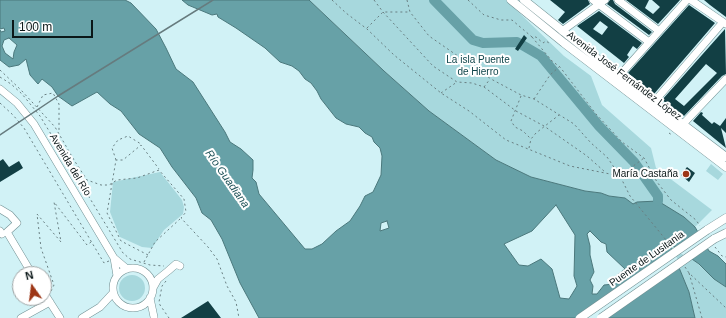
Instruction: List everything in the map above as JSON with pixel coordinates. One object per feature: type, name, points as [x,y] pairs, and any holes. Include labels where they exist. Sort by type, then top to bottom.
[{"type":"main road","name":"Avenida José Fernández López","points":[[511,0],[564,43],[726,167]]},
{"type":"main road","name":"Avenida José Fernández López","points":[[524,0],[619,76],[726,157]]},
{"type":"main road","name":"Puente de Lusitania","points":[[580,318],[726,218]]},
{"type":"main road","points":[[602,318],[726,233]]},
{"type":"street","points":[[562,30],[596,2],[605,0]]},
{"type":"street","points":[[618,0],[659,31]]},
{"type":"street","points":[[619,76],[687,0]]},
{"type":"street","points":[[654,102],[724,23],[691,0]]},
{"type":"street","points":[[596,2],[649,42]]},
{"type":"street","points":[[683,124],[726,79]]},
{"type":"street","name":"Avenida del Río","points":[[0,89],[17,103],[34,124],[114,258],[127,269]]},
{"type":"street","points":[[0,209],[10,215],[17,223],[2,233],[26,266]]},
{"type":"street","name":"Avenida del Río","points":[[114,258],[117,276]]},
{"type":"street","points":[[168,270],[158,273],[146,273],[134,268],[127,269],[117,276],[114,281],[113,293],[116,299],[124,307],[133,308],[142,306],[150,298],[158,279],[176,264],[180,266]]},
{"type":"street","points":[[146,273],[152,282],[153,288]]},
{"type":"street","points":[[82,318],[100,307],[113,293]]},
{"type":"street","points":[[150,298],[155,317]]},
{"type":"street","points":[[100,307],[120,304]]},
{"type":"street","points":[[21,318],[37,306]]},
{"type":"street","points":[[52,306],[60,318]]},
{"type":"street","points":[[142,306],[155,317]]},
{"type":"path","points":[[332,0],[346,13],[367,28],[394,55],[441,93],[468,111],[506,140],[570,166],[620,176],[644,158]]},
{"type":"path","points":[[374,0],[383,12],[433,66],[457,82],[472,83],[484,87],[516,111],[544,126],[587,156],[605,172]]},
{"type":"path","points":[[407,0],[410,12],[429,36],[490,79],[521,95],[534,99],[574,124],[607,158],[620,176],[630,196],[673,248]]},
{"type":"path","points":[[468,0],[484,15],[501,20],[512,20],[532,37],[552,61],[560,67],[580,95],[622,142],[644,158],[666,195],[696,220]]},
{"type":"path","points":[[367,28],[383,12],[410,12]]},
{"type":"path","points":[[532,37],[536,37],[543,43],[546,41],[549,43],[552,41]]},
{"type":"path","points":[[534,99],[550,75],[560,67]]},
{"type":"path","points":[[0,70],[21,90],[55,127],[74,160],[88,180],[100,185],[109,185],[118,180],[137,178],[159,170]]},
{"type":"path","points":[[0,77],[22,94],[40,116],[123,253],[130,259],[150,265],[164,266],[168,270]]},
{"type":"path","points":[[484,87],[490,79]]},
{"type":"path","points":[[441,93],[457,82]]},
{"type":"path","points":[[37,107],[43,95],[53,93],[59,104],[58,133]]},
{"type":"path","points":[[521,95],[511,121],[515,127],[523,131],[531,139]]},
{"type":"path","points":[[0,103],[24,128],[104,263]]},
{"type":"path","points":[[529,149],[531,139],[544,126],[560,115]]},
{"type":"path","points":[[144,262],[148,255],[155,242],[186,212],[184,199],[159,170],[141,145],[128,136],[118,140],[112,148],[116,160],[108,213],[121,241],[148,255]]},
{"type":"path","points":[[116,160],[123,160],[141,145]]},
{"type":"path","points":[[47,266],[41,248],[37,214],[61,242],[54,202],[87,245],[91,242]]},
{"type":"path","points":[[181,218],[217,259],[227,286],[236,302],[239,318]]},
{"type":"path","points":[[685,266],[689,273],[702,318]]},
{"type":"path","points":[[689,273],[726,308]]},
{"type":"path","points":[[52,280],[54,286],[52,289]]},
{"type":"path","points":[[167,280],[162,286],[159,302],[169,318]]},
{"type":"green space","name":"La isla Puente de Hierro","points":[[309,0],[506,0],[564,56],[591,76],[602,105],[651,148],[656,168],[712,210],[695,227],[684,217],[633,204],[625,198],[585,191],[531,177],[496,160],[429,111]]},
{"type":"green space","points":[[711,164],[723,174],[718,180],[706,171]]},
{"type":"green space","points":[[160,172],[182,200],[184,207],[183,214],[164,230],[152,248],[142,247],[120,237],[110,212],[113,182]]},
{"type":"green space","points":[[671,245],[694,260],[714,279],[726,287],[726,318],[695,318],[689,292]]},
{"type":"green space","points":[[132,275],[141,279],[145,288],[141,297],[132,301],[123,297],[119,288],[123,279]]},
{"type":"water","name":"Río Guadiana","points":[[0,0],[125,0],[131,3],[156,29],[176,69],[193,82],[230,142],[241,149],[253,160],[252,178],[256,182],[259,194],[305,249],[312,249],[322,244],[350,221],[365,196],[373,192],[381,175],[382,156],[380,148],[374,142],[372,137],[359,127],[346,124],[336,118],[311,83],[305,79],[299,71],[292,66],[280,62],[265,48],[218,17],[217,14],[212,15],[188,5],[182,0],[309,0],[429,111],[496,160],[531,177],[585,191],[625,198],[633,204],[637,202],[658,201],[684,217],[695,227],[709,251],[718,256],[726,264],[726,287],[714,279],[699,264],[672,245],[671,248],[689,292],[695,318],[259,318],[240,283],[222,239],[211,220],[202,213],[196,198],[172,167],[160,148],[139,134],[121,111],[110,104],[97,92],[72,106],[58,96],[52,87],[42,79],[38,84],[30,75],[26,59],[19,65],[9,67],[0,60],[0,30],[1,32],[5,31],[4,28],[0,29]],"holes":[[[9,38],[17,45],[13,59],[5,53],[2,46],[4,40]],[[556,205],[575,235],[574,276],[577,286],[569,299],[560,298],[552,269],[541,259],[528,266],[519,265],[504,244],[532,231]],[[387,221],[389,228],[380,231],[381,223]],[[590,231],[601,242],[606,244],[607,252],[625,269],[615,277],[614,284],[604,285],[597,294],[592,294],[593,286],[590,280],[594,272],[587,234]]]},
{"type":"pier","points":[[699,231],[709,247],[691,260],[674,249]]},
{"type":"pier","points":[[673,249],[681,267],[607,318],[575,318]]},
{"type":"building","points":[[550,0],[588,0],[590,4],[563,24],[558,20],[565,12]]},
{"type":"building","points":[[610,0],[613,0],[615,4],[652,32],[649,35],[607,4]]},
{"type":"building","points":[[626,0],[649,0],[645,8],[653,14],[660,7],[652,0],[680,0],[658,24]]},
{"type":"building","points":[[704,0],[726,0],[726,17],[710,5]]},
{"type":"building","points":[[689,5],[715,23],[654,94],[628,73]]},
{"type":"building","points":[[599,11],[642,43],[637,49],[633,46],[627,55],[629,57],[624,63],[577,26]],"holes":[[[600,21],[608,27],[602,35],[593,29]]]},
{"type":"building","points":[[725,29],[726,74],[722,76],[684,116],[662,100]],"holes":[[[706,64],[717,73],[684,106],[675,99]]]},
{"type":"building","points":[[524,35],[527,38],[518,51],[515,49]]},
{"type":"building","points":[[701,112],[703,113],[702,115],[712,124],[714,122],[720,126],[726,118],[726,133],[721,128],[726,148],[693,121]]},
{"type":"building","points":[[3,159],[9,167],[19,161],[23,168],[0,182],[0,161]]},
{"type":"building","points":[[687,167],[695,173],[689,182],[681,175]]},
{"type":"building","points":[[208,301],[221,318],[181,318]]},
{"type":"waterway","points":[[434,0],[473,40],[483,43],[517,42],[541,56],[599,126],[634,162],[658,196],[658,201]]},
{"type":"railway","points":[[0,135],[58,96],[213,0]]},
{"type":"place","name":"María Castaña","points":[[686,174]]}]
